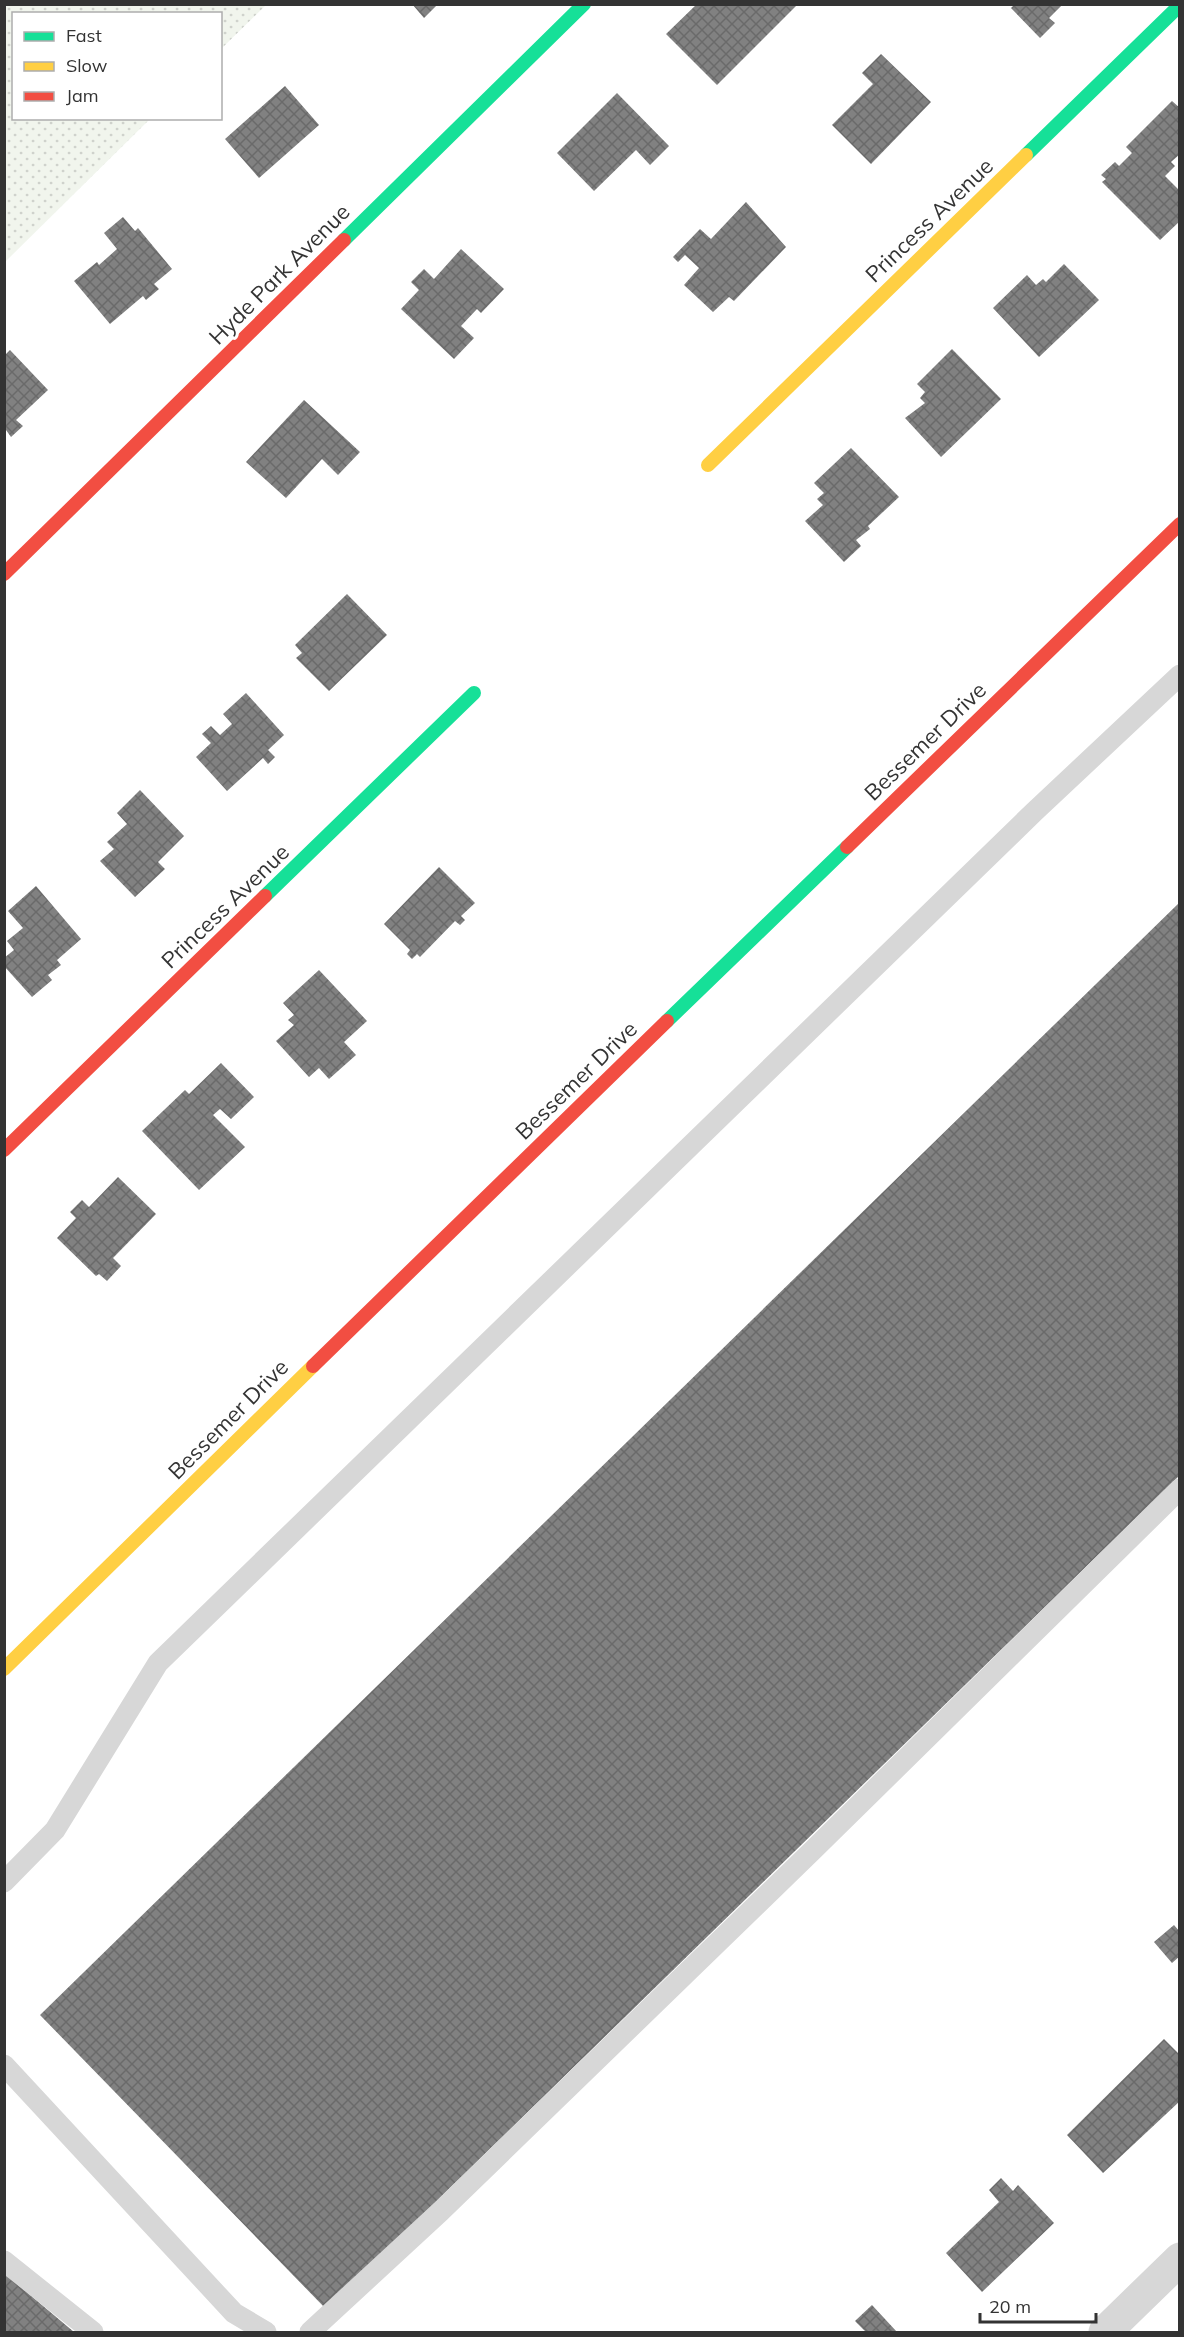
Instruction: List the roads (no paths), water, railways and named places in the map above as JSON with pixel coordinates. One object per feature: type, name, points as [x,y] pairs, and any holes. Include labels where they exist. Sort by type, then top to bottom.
[{"type":"street","name":"Hyde Park Avenue","points":[[4,574],[585,4]]},
{"type":"street","name":"Princess Avenue","points":[[708,465],[1179,5]]},
{"type":"street","name":"Bessemer Drive","points":[[4,1669],[461,1220],[1179,524]]},
{"type":"street","name":"Princess Avenue","points":[[4,1150],[474,693]]},
{"type":"street","points":[[1105,2332],[1179,2259]]},
{"type":"lane","points":[[4,1882],[55,1830],[158,1663],[1026,820],[1179,675]]},
{"type":"lane","points":[[310,2332],[441,2211],[1059,1610],[1179,1489]]},
{"type":"lane","points":[[4,2065],[234,2313],[266,2332]]},
{"type":"lane","points":[[4,2261],[93,2332]]}]
